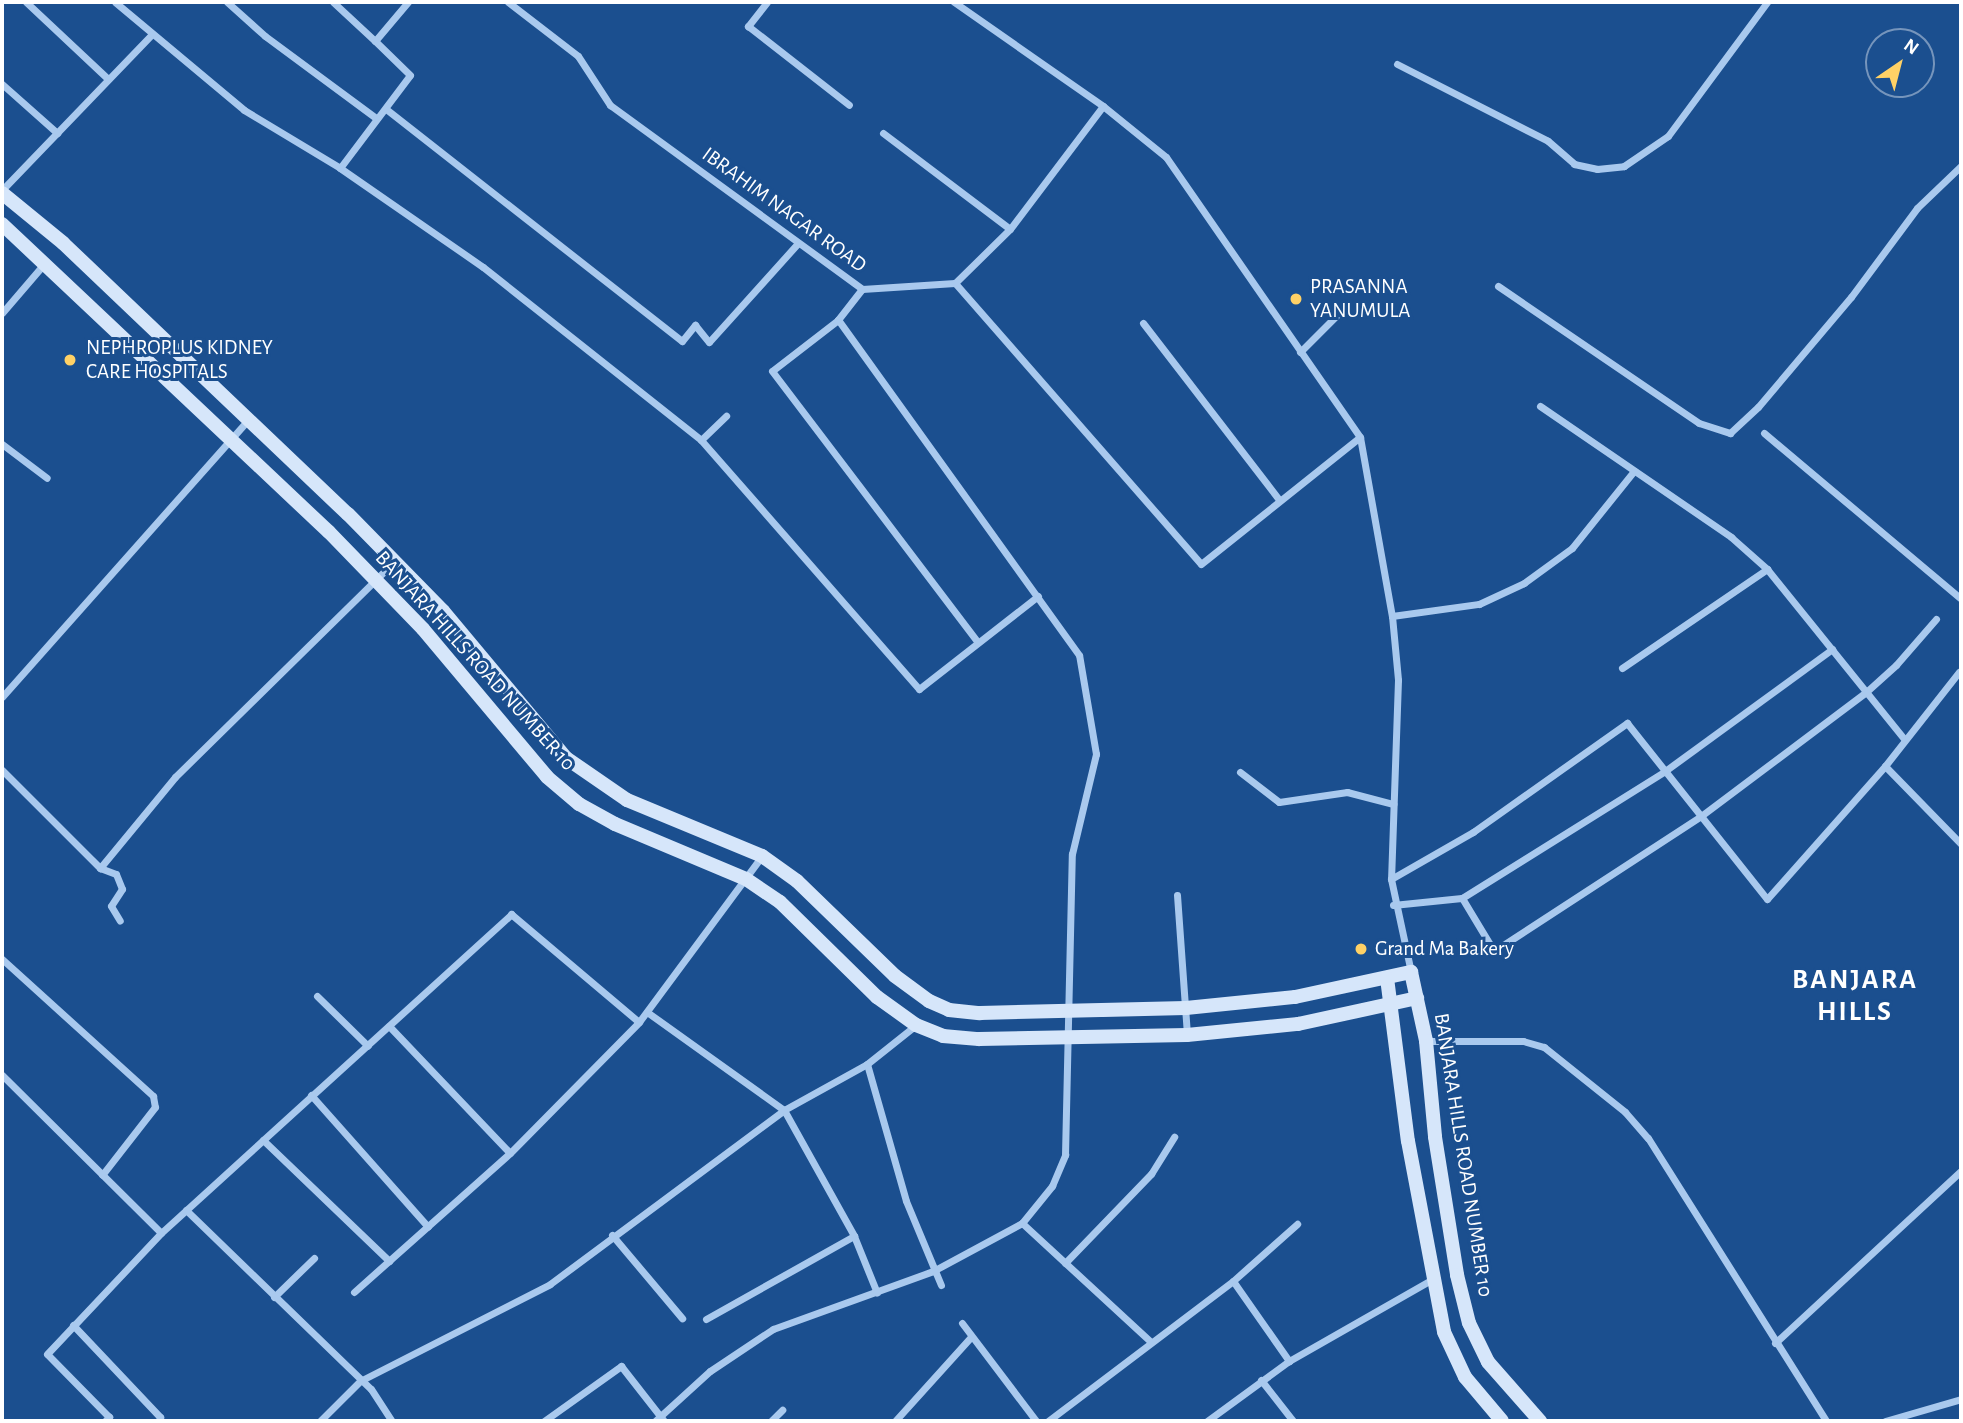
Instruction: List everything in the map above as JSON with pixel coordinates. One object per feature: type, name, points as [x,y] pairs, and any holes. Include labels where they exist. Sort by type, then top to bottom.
[{"type":"main road","name":"BANJARA HILLS ROAD NUMBER 10","points":[[2,191],[63,243],[394,561],[443,611],[566,758],[595,782],[627,800],[762,856],[814,897],[895,976],[929,1002],[949,1010],[980,1013],[1185,1008],[1295,997],[1411,972],[1426,1041],[1435,1137],[1469,1323],[1488,1363],[1540,1421]]},
{"type":"main road","name":"BANJARA HILLS ROAD NUMBER 10","points":[[2,224],[232,438],[375,580],[423,629],[547,776],[579,804],[746,879],[780,902],[877,997],[916,1025],[943,1037],[979,1040],[1187,1035],[1298,1024],[1417,998]]},
{"type":"main road","points":[[1387,978],[1431,1280],[1444,1332],[1465,1377],[1502,1421]]},
{"type":"street","points":[[26,2],[108,79]]},
{"type":"street","points":[[116,2],[244,110],[340,168],[483,267],[701,440],[919,689],[977,641],[1038,596]]},
{"type":"street","points":[[227,2],[265,36],[377,119]]},
{"type":"street","points":[[333,2],[410,75],[340,168]]},
{"type":"street","points":[[375,41],[408,2]]},
{"type":"street","name":"IBRAHIM NAGAR ROAD","points":[[508,2],[578,56],[610,105],[862,289],[955,283]]},
{"type":"street","points":[[767,2],[748,26],[849,106]]},
{"type":"street","points":[[954,2],[1103,106],[1166,157],[1360,437],[1391,615],[1398,680],[1391,879],[1393,905],[1411,972]]},
{"type":"street","points":[[1397,64],[1548,141],[1574,164],[1597,169],[1624,166],[1668,136],[1767,2]]},
{"type":"street","points":[[2,191],[152,34]]},
{"type":"street","points":[[2,84],[57,133]]},
{"type":"street","points":[[1103,106],[1010,229],[955,283],[1201,564],[1278,498],[1360,437]]},
{"type":"street","points":[[386,109],[682,341],[695,325],[709,342],[798,243]]},
{"type":"street","points":[[883,133],[1010,229]]},
{"type":"street","points":[[1498,286],[1699,423],[1730,433],[1758,407],[1851,297],[1917,208],[1961,166]]},
{"type":"street","points":[[2,313],[44,263]]},
{"type":"street","points":[[862,289],[838,320],[772,371],[977,641]]},
{"type":"street","points":[[1300,352],[1348,305]]},
{"type":"street","points":[[544,1421],[621,1366],[660,1420],[710,1371],[773,1329],[933,1271],[1022,1223],[1052,1186],[1065,1155],[1070,1038],[1072,854],[1096,754],[1079,655],[838,320]]},
{"type":"street","points":[[1143,323],[1278,498]]},
{"type":"street","points":[[1540,406],[1731,537],[1767,569],[1904,739]]},
{"type":"street","points":[[701,440],[726,416]]},
{"type":"street","points":[[2,697],[249,419]]},
{"type":"street","points":[[1764,433],[1961,599]]},
{"type":"street","points":[[2,444],[47,478]]},
{"type":"street","points":[[1391,615],[1479,604],[1524,583],[1572,548],[1634,471]]},
{"type":"street","points":[[100,868],[175,777],[394,561]]},
{"type":"street","points":[[1622,668],[1767,569]]},
{"type":"street","points":[[1462,898],[1494,951],[1701,816],[1865,693],[1896,665],[1936,619]]},
{"type":"street","points":[[1393,905],[1462,898],[1665,771],[1832,649]]},
{"type":"street","points":[[1391,879],[1473,832],[1627,723],[1767,899],[1885,766],[1959,672]]},
{"type":"street","points":[[1885,766],[1961,844]]},
{"type":"street","points":[[2,770],[100,868],[116,874],[122,889],[111,906],[120,921]]},
{"type":"street","points":[[1240,772],[1279,802],[1347,792],[1393,804]]},
{"type":"street","points":[[354,1292],[510,1153],[639,1022],[762,856]]},
{"type":"street","points":[[1177,895],[1187,1035]]},
{"type":"street","points":[[104,1421],[109,1416],[47,1354],[161,1233],[511,914],[639,1022]]},
{"type":"street","points":[[2,959],[153,1096],[155,1107],[102,1175]]},
{"type":"street","points":[[317,996],[368,1046]]},
{"type":"street","points":[[648,1012],[785,1110],[854,1236],[877,1293]]},
{"type":"street","points":[[320,1421],[360,1381],[550,1284],[612,1235],[785,1110],[867,1064],[916,1025]]},
{"type":"street","points":[[389,1026],[510,1153]]},
{"type":"street","points":[[1426,1041],[1522,1041],[1544,1047],[1625,1112],[1648,1138],[1826,1421]]},
{"type":"street","points":[[867,1064],[906,1201],[941,1285]]},
{"type":"street","points":[[2,1075],[161,1233]]},
{"type":"street","points":[[311,1095],[428,1227]]},
{"type":"street","points":[[1065,1263],[1152,1174],[1174,1137]]},
{"type":"street","points":[[263,1140],[389,1261]]},
{"type":"street","points":[[1775,1343],[1961,1171]]},
{"type":"street","points":[[186,1210],[371,1389],[392,1421]]},
{"type":"street","points":[[1022,1223],[1150,1342]]},
{"type":"street","points":[[1048,1421],[1233,1281],[1297,1224]]},
{"type":"street","points":[[612,1235],[682,1318]]},
{"type":"street","points":[[706,1320],[854,1236]]},
{"type":"street","points":[[274,1297],[314,1258]]},
{"type":"street","points":[[1207,1421],[1289,1361],[1431,1280]]},
{"type":"street","points":[[1233,1281],[1289,1361]]},
{"type":"street","points":[[962,1323],[970,1338],[1036,1421]]},
{"type":"street","points":[[73,1325],[160,1417],[159,1421]]},
{"type":"street","points":[[895,1421],[970,1338]]},
{"type":"street","points":[[1261,1380],[1293,1421]]},
{"type":"street","points":[[1885,1421],[1961,1399]]},
{"type":"street","points":[[771,1421],[782,1410]]},
{"type":"place","name":"PRASANNA YANUMULA","points":[[1296,299]]},
{"type":"place","name":"NEPHROPLUS KIDNEY CARE HOSPITALS","points":[[70,360]]},
{"type":"place","name":"Grand Ma Bakery","points":[[1361,949]]},
{"type":"district","name":"BANJARA HILLS","points":[[1855,996]]}]
